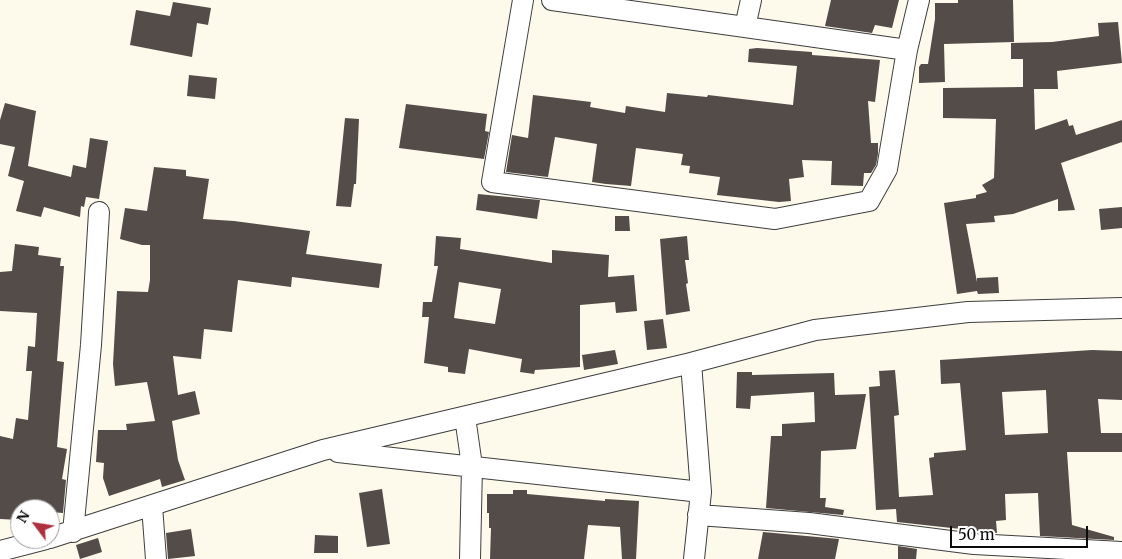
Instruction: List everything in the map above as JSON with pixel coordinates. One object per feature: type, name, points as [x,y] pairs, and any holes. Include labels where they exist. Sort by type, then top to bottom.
[{"type":"street","points":[[523,0],[492,182],[775,220],[869,201],[887,169],[907,50],[919,0]]},
{"type":"street","points":[[552,0],[907,50]]},
{"type":"street","points":[[745,27],[751,0]]},
{"type":"street","points":[[73,532],[90,345],[98,212]]},
{"type":"street","points":[[60,535],[323,450],[691,363],[824,329],[968,312],[1122,308]]},
{"type":"street","points":[[691,363],[701,492],[694,559]]},
{"type":"street","points":[[465,417],[472,466],[470,559]]},
{"type":"street","points":[[323,450],[701,492]]},
{"type":"street","points":[[152,506],[156,559]]},
{"type":"street","points":[[698,515],[809,522],[974,544],[1122,552]]},
{"type":"building","points":[[831,0],[899,0],[892,28],[875,25],[872,33],[825,26]]},
{"type":"building","points":[[958,0],[1013,0],[1014,42],[944,44],[945,82],[919,83],[919,67],[921,64],[928,64],[935,19],[935,3],[958,3]]},
{"type":"building","points":[[173,2],[211,8],[208,25],[197,23],[192,57],[130,45],[136,10],[170,16]]},
{"type":"building","points":[[1118,22],[1122,63],[1057,71],[1058,89],[1034,89],[1035,130],[1067,119],[1069,126],[1073,125],[1076,135],[1122,120],[1122,142],[1061,163],[1075,210],[1058,211],[1058,199],[1013,214],[994,216],[995,222],[966,224],[977,282],[977,278],[998,277],[999,293],[978,294],[977,291],[957,294],[944,203],[976,198],[976,195],[987,192],[982,185],[994,178],[996,119],[943,118],[943,88],[1023,87],[1023,59],[1011,59],[1011,43],[1052,42],[1099,36],[1098,23]]},
{"type":"building","points":[[749,49],[812,52],[812,55],[880,60],[875,102],[868,101],[871,143],[878,143],[878,154],[876,165],[871,173],[864,173],[863,186],[831,185],[832,161],[802,160],[804,177],[789,179],[791,201],[779,202],[717,195],[720,177],[689,173],[690,166],[681,165],[683,154],[636,148],[631,186],[592,182],[597,144],[555,137],[548,177],[506,172],[512,135],[528,138],[533,95],[591,102],[590,107],[625,113],[626,106],[665,112],[667,93],[707,97],[708,95],[793,105],[797,66],[748,62]]},
{"type":"building","points":[[189,75],[217,78],[215,99],[187,96]]},
{"type":"building","points":[[5,103],[36,111],[28,166],[71,177],[73,165],[86,168],[90,138],[108,141],[99,199],[86,197],[84,207],[81,206],[80,217],[44,207],[41,217],[16,211],[24,181],[8,176],[15,147],[0,144],[0,120]]},
{"type":"building","points":[[406,104],[487,114],[485,131],[489,132],[484,159],[399,148]]},
{"type":"building","points":[[345,118],[359,119],[356,184],[354,184],[351,207],[336,206]]},
{"type":"building","points":[[154,167],[186,170],[186,176],[209,179],[203,219],[310,231],[306,254],[382,264],[379,288],[292,277],[291,287],[238,280],[232,332],[204,329],[201,359],[173,356],[178,395],[195,391],[200,414],[172,421],[178,460],[185,480],[162,487],[160,479],[109,496],[103,478],[104,463],[96,462],[98,430],[127,430],[126,424],[155,421],[147,382],[115,386],[113,364],[117,291],[148,292],[150,280],[150,245],[142,245],[120,239],[125,208],[147,211]]},
{"type":"building","points":[[478,194],[540,200],[537,219],[476,210]]},
{"type":"building","points":[[1122,207],[1122,228],[1101,230],[1099,209]]},
{"type":"building","points":[[615,216],[629,216],[630,231],[615,231]]},
{"type":"building","points":[[436,236],[461,238],[460,249],[552,263],[552,250],[609,255],[608,277],[634,275],[637,311],[616,313],[615,302],[580,305],[580,367],[535,370],[534,374],[520,372],[522,359],[469,349],[465,374],[448,372],[448,367],[424,363],[429,317],[422,317],[423,302],[432,302],[438,266],[434,266]],"holes":[[[459,282],[501,289],[495,324],[454,318]]]},
{"type":"building","points":[[687,236],[689,260],[685,260],[690,311],[666,315],[660,239]]},
{"type":"building","points":[[15,244],[39,247],[38,255],[61,258],[60,266],[64,266],[57,361],[64,362],[57,447],[67,449],[62,479],[66,480],[63,513],[60,513],[60,499],[10,499],[10,520],[0,519],[0,436],[13,439],[16,418],[28,420],[32,371],[26,371],[28,346],[35,347],[37,313],[0,311],[0,272],[12,271]]},
{"type":"building","points":[[663,319],[667,348],[647,350],[644,321]]},
{"type":"building","points":[[615,350],[618,364],[584,370],[582,355]]},
{"type":"building","points":[[1092,350],[1122,351],[1122,400],[1098,399],[1101,433],[1122,433],[1122,452],[1067,452],[1072,525],[1114,537],[1114,540],[1040,536],[1038,493],[1005,494],[1006,520],[996,521],[997,533],[897,522],[896,509],[876,510],[869,387],[880,386],[879,371],[895,370],[899,415],[894,416],[899,497],[933,495],[929,458],[934,457],[934,453],[966,450],[960,383],[941,384],[940,360]],"holes":[[[1046,390],[1048,433],[1005,435],[1002,392]]]},
{"type":"building","points":[[737,372],[752,372],[752,375],[834,373],[835,395],[866,394],[856,449],[821,451],[820,498],[826,498],[825,507],[844,510],[843,515],[766,508],[771,436],[782,436],[782,424],[815,422],[814,392],[751,396],[750,409],[736,408]]},
{"type":"building","points":[[382,489],[390,544],[367,547],[359,493]]},
{"type":"building","points":[[513,490],[527,490],[527,494],[605,501],[605,499],[639,501],[636,559],[622,559],[620,527],[588,525],[584,559],[490,559],[491,528],[489,528],[489,513],[487,513],[487,494],[513,494]]},
{"type":"building","points":[[191,529],[195,556],[168,559],[166,533]]},
{"type":"building","points":[[763,532],[839,539],[835,559],[758,559]]},
{"type":"building","points":[[315,535],[338,536],[338,553],[314,553]]},
{"type":"building","points":[[98,538],[102,552],[80,559],[76,545]]},
{"type":"building","points":[[898,546],[917,549],[916,559],[898,559]]}]
